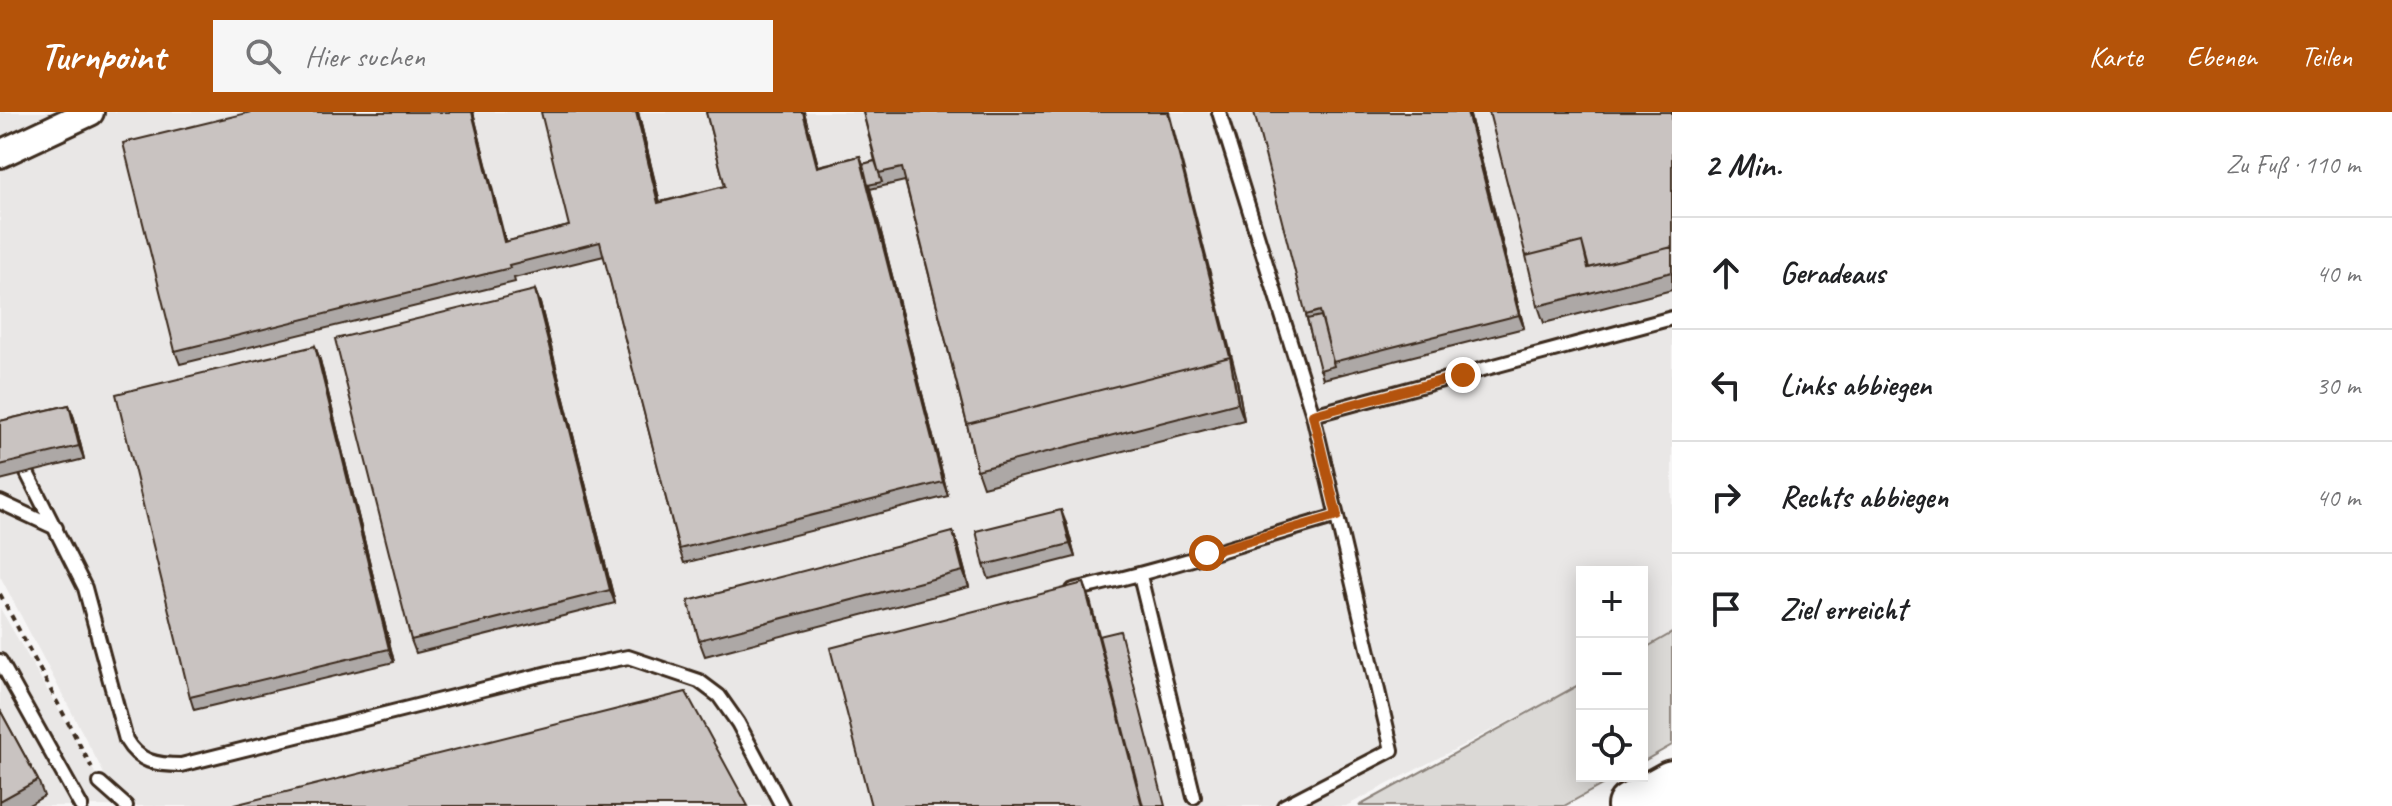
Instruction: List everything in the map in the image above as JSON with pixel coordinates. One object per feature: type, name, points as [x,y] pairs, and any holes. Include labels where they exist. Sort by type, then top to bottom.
[{"type":"highway","points":[[1630,806],[1672,783]]},
{"type":"street","points":[[0,154],[90,112]]},
{"type":"lane","points":[[1219,112],[1313,415],[1392,750],[1284,806]]},
{"type":"lane","points":[[1313,415],[1672,318]]},
{"type":"lane","points":[[27,473],[85,588],[126,740],[133,753],[146,761],[181,765],[548,673],[628,657],[699,681],[719,696],[782,806]]},
{"type":"lane","points":[[0,502],[56,528]]},
{"type":"lane","points":[[1052,594],[1140,576],[1180,560],[1337,516]]},
{"type":"lane","points":[[1140,576],[1194,797]]},
{"type":"lane","points":[[0,661],[81,806]]},
{"type":"lane","points":[[100,783],[126,806]]},
{"type":"path","points":[[0,594],[100,783]]},
{"type":"shaded area","points":[[0,112],[1672,112],[1672,633],[1648,647],[1648,566],[1576,566],[1576,686],[1346,806],[121,806],[0,576]]},
{"type":"shaded area","points":[[0,608],[114,806],[0,806]]},
{"type":"shaded area","points":[[1672,633],[1672,745],[1648,759],[1648,710],[1648,647]]},
{"type":"shaded area","points":[[1576,686],[1576,782],[1607,782],[1564,806],[1359,806]]},
{"type":"building","points":[[251,112],[472,112],[504,242],[569,226],[541,112],[636,112],[658,203],[725,186],[706,112],[803,112],[817,167],[860,156],[943,482],[679,549],[600,242],[509,265],[510,268],[175,351],[123,143]]},
{"type":"building","points":[[863,112],[1168,112],[1230,357],[967,424],[902,168],[879,173]]},
{"type":"building","points":[[1254,112],[1467,112],[1519,315],[1333,362],[1320,311],[1306,315]]},
{"type":"building","points":[[1489,112],[1672,112],[1672,247],[1589,268],[1582,242],[1526,256]]},
{"type":"building","points":[[875,161],[882,182],[868,185],[863,164]]},
{"type":"building","points":[[1582,242],[1588,268],[1672,247],[1672,272],[1538,306],[1526,256]]},
{"type":"building","points":[[535,290],[610,590],[411,640],[335,339]]},
{"type":"building","points":[[1321,316],[1334,366],[1320,370],[1307,319]]},
{"type":"building","points":[[315,346],[389,649],[190,697],[116,394]]},
{"type":"building","points":[[1230,357],[1238,403],[977,470],[967,424]]},
{"type":"building","points":[[69,405],[79,446],[0,465],[0,421]]},
{"type":"building","points":[[1061,510],[1070,544],[984,565],[976,531]]},
{"type":"building","points":[[953,532],[963,571],[699,640],[688,601]]},
{"type":"building","points":[[1084,583],[1142,806],[871,806],[830,648]]},
{"type":"building","points":[[1120,631],[1165,806],[1143,806],[1099,636]]},
{"type":"building","points":[[686,692],[748,806],[230,806]]},
{"type":"building","points":[[0,710],[38,780],[0,801]]},
{"type":"route","points":[[1207,553],[1337,516],[1313,415],[1463,375]]}]
